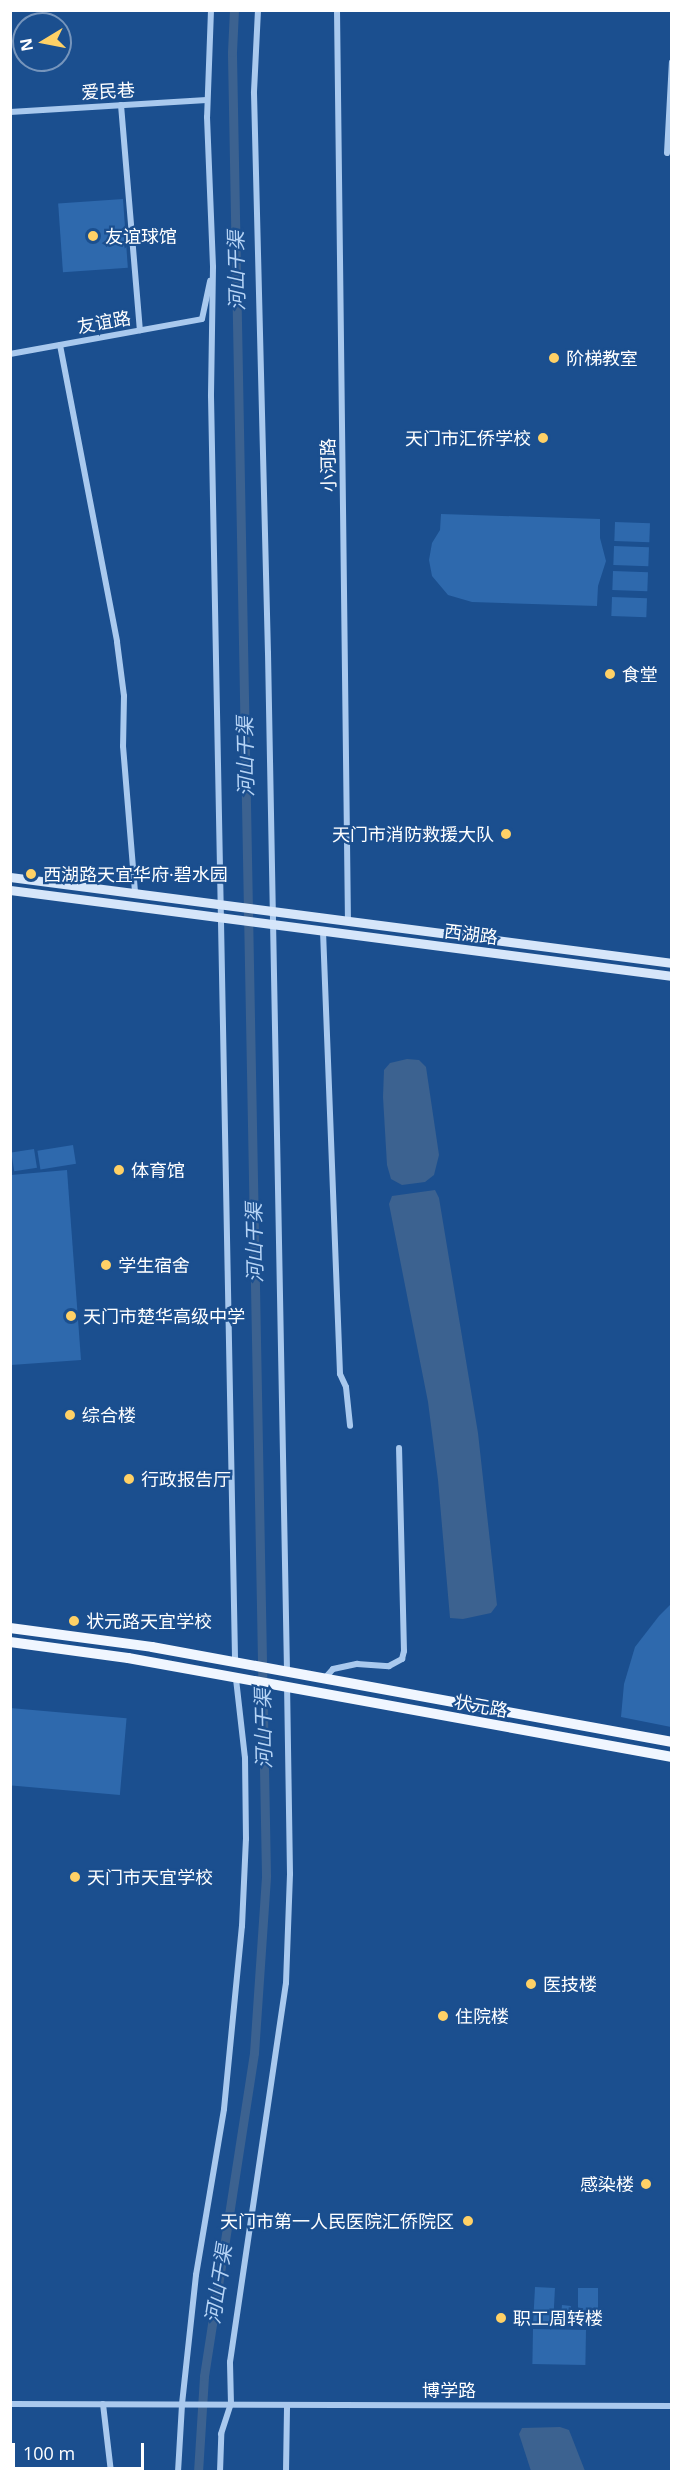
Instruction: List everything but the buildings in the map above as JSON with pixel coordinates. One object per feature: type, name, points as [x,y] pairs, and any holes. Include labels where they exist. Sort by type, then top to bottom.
[{"type":"main road","points":[[10,877],[225,904]]},
{"type":"main road","points":[[10,890],[225,917]]},
{"type":"main road","name":"西湖路","points":[[225,904],[672,963]]},
{"type":"main road","name":"西湖路","points":[[225,917],[323,932],[672,976]]},
{"type":"main road","points":[[10,1628],[105,1639],[238,1664]]},
{"type":"main road","points":[[10,1642],[93,1652],[239,1680]]},
{"type":"main road","name":"状元路","points":[[238,1664],[672,1742]]},
{"type":"main road","name":"状元路","points":[[239,1680],[672,1757]]},
{"type":"street","points":[[211,10],[207,100],[213,267],[212,407],[225,904],[238,1664]]},
{"type":"street","points":[[258,10],[254,93],[286,1672]]},
{"type":"street","name":"小河路","points":[[337,10],[348,920]]},
{"type":"street","points":[[667,153],[672,62]]},
{"type":"street","name":"爱民巷","points":[[10,112],[207,100]]},
{"type":"street","points":[[121,105],[141,330]]},
{"type":"street","name":"友谊路","points":[[10,354],[202,319],[213,267]]},
{"type":"street","points":[[60,345],[117,642],[124,696],[123,746],[135,892]]},
{"type":"street","points":[[323,932],[340,1374],[346,1387],[350,1426]]},
{"type":"street","points":[[325,1678],[333,1669],[357,1664],[389,1666],[402,1659],[404,1651],[399,1448]]},
{"type":"street","points":[[178,2472],[196,2275],[225,2109],[242,1926],[246,1839],[245,1770],[239,1680]]},
{"type":"street","points":[[220,2472],[221,2434],[228,2404],[230,2362],[286,1983],[290,1885],[286,1687]]},
{"type":"street","points":[[10,2404],[185,2404]]},
{"type":"street","points":[[103,2404],[111,2472]]},
{"type":"street","name":"博学路","points":[[185,2404],[672,2406]]},
{"type":"street","points":[[286,2472],[287,2405]]},
{"type":"shaded area","name":"友谊球馆","points":[[123,199],[128,268],[63,272],[58,204]]},
{"type":"shaded area","points":[[441,514],[600,519],[600,538],[606,561],[598,586],[597,606],[472,602],[448,595],[432,576],[429,560],[432,543],[440,530]]},
{"type":"shaded area","points":[[615,522],[650,523],[649,542],[614,541]]},
{"type":"shaded area","points":[[614,546],[649,547],[648,566],[613,565]]},
{"type":"shaded area","points":[[613,571],[648,572],[647,591],[612,590]]},
{"type":"shaded area","points":[[612,597],[647,598],[646,617],[611,616]]},
{"type":"shaded area","points":[[407,1059],[419,1060],[426,1067],[439,1155],[434,1175],[425,1182],[402,1185],[391,1179],[387,1165],[383,1097],[384,1070],[390,1063]]},
{"type":"shaded area","points":[[73,1145],[76,1164],[40,1169],[37,1151]]},
{"type":"shaded area","points":[[34,1149],[37,1168],[14,1171],[11,1153]]},
{"type":"shaded area","points":[[67,1170],[81,1360],[11,1365],[11,1175]]},
{"type":"shaded area","points":[[435,1190],[439,1198],[478,1433],[497,1605],[491,1613],[463,1619],[450,1618],[438,1480],[428,1402],[389,1204],[392,1196]]},
{"type":"shaded area","points":[[671,1604],[671,1727],[621,1717],[624,1684],[635,1647]]},
{"type":"shaded area","points":[[10,1708],[127,1718],[120,1795],[10,1785]]},
{"type":"shaded area","points":[[535,2287],[555,2288],[553,2324],[533,2323]]},
{"type":"shaded area","points":[[578,2288],[598,2288],[598,2324],[578,2324]]},
{"type":"shaded area","points":[[562,2305],[571,2306],[569,2323],[560,2322]]},
{"type":"shaded area","points":[[533,2329],[586,2330],[585,2365],[532,2364]]},
{"type":"shaded area","points":[[560,2427],[569,2430],[585,2471],[531,2471],[519,2434],[522,2428]]},
{"type":"waterway","name":"河山干渠","points":[[198,2472],[204,2376],[254,2053],[266,1875],[232,52],[234,10]]},
{"type":"place","name":"友谊球馆","points":[[93,236]]},
{"type":"place","name":"阶梯教室","points":[[554,358]]},
{"type":"place","name":"天门市汇侨学校","points":[[543,438]]},
{"type":"place","name":"食堂","points":[[610,674]]},
{"type":"place","name":"天门市消防救援大队","points":[[506,834]]},
{"type":"place","name":"西湖路天宜华府·碧水园","points":[[31,874]]},
{"type":"place","name":"体育馆","points":[[119,1170]]},
{"type":"place","name":"学生宿舍","points":[[106,1265]]},
{"type":"place","name":"天门市楚华高级中学","points":[[71,1316]]},
{"type":"place","name":"综合楼","points":[[70,1415]]},
{"type":"place","name":"行政报告厅","points":[[129,1479]]},
{"type":"place","name":"状元路天宜学校","points":[[74,1621]]},
{"type":"place","name":"天门市天宜学校","points":[[75,1877]]},
{"type":"place","name":"医技楼","points":[[531,1984]]},
{"type":"place","name":"住院楼","points":[[443,2016]]},
{"type":"place","name":"感染楼","points":[[646,2184]]},
{"type":"place","name":"天门市第一人民医院汇侨院区","points":[[468,2221]]},
{"type":"place","name":"职工周转楼","points":[[501,2318]]}]
